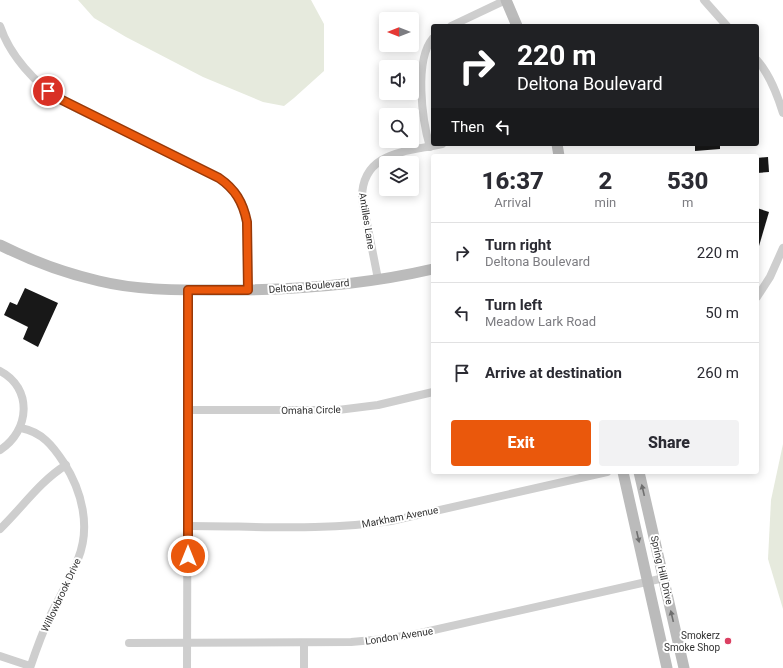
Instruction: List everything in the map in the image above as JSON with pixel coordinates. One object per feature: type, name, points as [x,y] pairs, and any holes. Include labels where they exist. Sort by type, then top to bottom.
[{"type":"main road","points":[[506,0],[517,24]]},
{"type":"main road","name":"Deltona Boulevard","points":[[0,245],[42,264],[100,282],[156,289],[248,290],[304,288],[378,279],[431,269]]},
{"type":"main road","name":"Spring Hill Drive","points":[[623,474],[667,668]]},
{"type":"main road","name":"Spring Hill Drive","points":[[639,474],[684,668]]},
{"type":"street","points":[[455,24],[506,0]]},
{"type":"street","points":[[704,0],[725,24]]},
{"type":"street","points":[[0,26],[13,52],[24,66],[36,80],[62,100],[219,178],[229,185],[237,194],[247,222],[248,290]]},
{"type":"street","points":[[430,147],[424,128],[421,89],[426,50],[431,41]]},
{"type":"street","points":[[759,63],[777,94],[783,113]]},
{"type":"street","name":"Antilles Lane","points":[[378,279],[362,198],[364,179],[373,165],[384,158],[434,146]]},
{"type":"street","points":[[759,294],[770,276],[783,248]]},
{"type":"street","points":[[187,668],[188,290]]},
{"type":"street","points":[[0,371],[11,378],[17,386],[21,395],[24,412],[21,428],[15,437],[0,450]]},
{"type":"street","name":"Omaha Circle","points":[[188,410],[338,410],[378,405],[431,392]]},
{"type":"street","name":"Willowbrook Drive","points":[[21,428],[38,434],[54,448],[74,480],[80,496],[84,520],[82,543],[76,565],[50,616],[30,667]]},
{"type":"street","points":[[0,529],[17,513],[43,482],[66,466]]},
{"type":"street","name":"Markham Avenue","points":[[188,526],[366,525],[391,521],[598,474]]},
{"type":"street","name":"London Avenue","points":[[129,643],[304,643],[351,642],[385,639],[416,634],[664,578]]},
{"type":"street","points":[[304,643],[304,668]]},
{"type":"street","points":[[0,656],[30,667]]},
{"type":"shaded area","points":[[78,0],[311,0],[324,24],[324,71],[284,106],[263,102],[203,77],[126,37],[94,18]]},
{"type":"shaded area","points":[[783,444],[783,609],[768,559],[771,500]]},
{"type":"building","points":[[695,146],[720,146],[720,149],[695,151]]},
{"type":"building","points":[[768,157],[769,172],[759,173],[759,158]]},
{"type":"building","points":[[759,209],[769,212],[759,246]]},
{"type":"building","points":[[25,288],[58,303],[38,347],[23,339],[28,327],[4,315],[10,302],[17,305]]},
{"type":"place","name":"Smokerz Smoke Shop","points":[[728,641]]},
{"type":"route","points":[[48,91],[62,100],[219,178],[229,185],[237,194],[245,213],[247,222],[248,290],[188,290],[188,556]]}]
